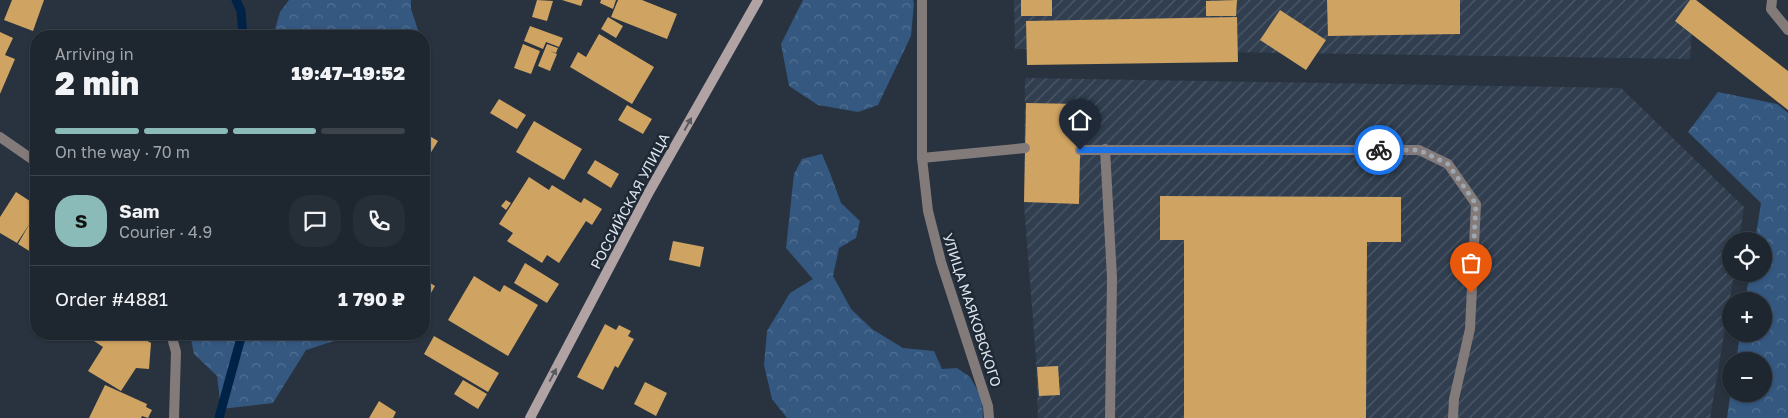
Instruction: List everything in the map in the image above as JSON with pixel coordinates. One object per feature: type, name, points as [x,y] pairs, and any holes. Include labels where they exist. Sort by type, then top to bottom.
[{"type":"street","name":"РОССИЙСКАЯ УЛИЦА","points":[[530,418],[649,192],[758,0]]},
{"type":"street","name":"УЛИЦА МАЯКОВСКОГО","points":[[922,0],[922,158],[928,211],[940,262],[988,406],[989,418]]},
{"type":"street","points":[[1772,0],[1771,9],[1788,30]]},
{"type":"street","points":[[0,137],[30,158]]},
{"type":"street","points":[[922,158],[1025,148]]},
{"type":"street","points":[[1105,149],[1112,278],[1110,418]]},
{"type":"street","points":[[1080,150],[1419,150],[1448,164],[1476,204],[1470,328],[1454,399],[1453,418]]},
{"type":"street","points":[[173,340],[176,352],[174,418]]},
{"type":"shaded area","points":[[1014,0],[1694,0],[1690,59],[1015,49]]},
{"type":"shaded area","points":[[1025,78],[1621,88],[1744,207],[1740,232],[1722,232],[1722,282],[1733,282],[1731,292],[1722,292],[1723,342],[1710,418],[1038,418],[1036,358],[1024,205]]},
{"type":"green space","points":[[289,0],[411,0],[411,9],[418,30],[275,30],[280,12]]},
{"type":"green space","points":[[803,0],[913,0],[911,36],[878,105],[858,112],[818,105],[789,86],[781,44]]},
{"type":"green space","points":[[1718,92],[1777,104],[1788,113],[1788,418],[1727,418],[1729,402],[1772,402],[1772,352],[1737,352],[1739,342],[1772,342],[1772,292],[1747,292],[1749,282],[1772,282],[1772,232],[1756,232],[1761,203],[1688,132]]},
{"type":"green space","points":[[822,154],[841,203],[860,221],[856,238],[839,248],[833,276],[851,309],[872,329],[903,348],[934,351],[942,369],[957,368],[970,377],[982,398],[983,418],[787,418],[772,399],[764,365],[767,331],[790,293],[813,279],[786,248],[794,174],[802,159]]},
{"type":"green space","points":[[191,340],[337,340],[306,350],[273,403],[221,409],[217,376],[194,354]]},
{"type":"building","points":[[12,0],[44,0],[33,30],[4,20]]},
{"type":"building","points":[[537,0],[553,1],[547,21],[532,17]]},
{"type":"building","points":[[562,0],[583,0],[581,6]]},
{"type":"building","points":[[601,0],[616,0],[613,9],[600,3]]},
{"type":"building","points":[[618,0],[642,0],[677,14],[667,39],[611,17]]},
{"type":"building","points":[[1021,0],[1052,0],[1052,16],[1021,16]]},
{"type":"building","points":[[1237,0],[1236,16],[1206,16],[1206,1]]},
{"type":"building","points":[[1327,0],[1460,0],[1460,34],[1328,36]]},
{"type":"building","points":[[1690,0],[1696,0],[1788,71],[1788,110],[1675,21]]},
{"type":"building","points":[[1280,10],[1326,40],[1306,70],[1260,40]]},
{"type":"building","points":[[608,17],[623,26],[616,38],[601,29]]},
{"type":"building","points":[[1237,17],[1238,62],[1027,65],[1026,21]]},
{"type":"building","points":[[530,26],[563,38],[559,47],[546,42],[543,49],[524,41]]},
{"type":"building","points":[[0,32],[13,38],[5,55],[15,59],[0,94]]},
{"type":"building","points":[[599,34],[654,67],[632,104],[570,67],[578,52],[586,57]]},
{"type":"building","points":[[523,44],[540,51],[531,74],[514,68]]},
{"type":"building","points":[[547,44],[558,48],[556,53],[550,51],[557,54],[550,71],[538,66]]},
{"type":"building","points":[[499,99],[526,115],[517,129],[490,113]]},
{"type":"building","points":[[1026,103],[1081,104],[1079,204],[1024,202]]},
{"type":"building","points":[[627,105],[652,119],[643,134],[618,120]]},
{"type":"building","points":[[534,121],[582,149],[564,180],[516,152]]},
{"type":"building","points":[[430,136],[438,141],[430,154]]},
{"type":"building","points":[[595,160],[619,174],[611,188],[587,173]]},
{"type":"building","points":[[529,177],[549,190],[552,185],[581,203],[584,198],[602,209],[592,225],[586,221],[559,263],[547,255],[542,263],[507,241],[513,233],[499,224]]},
{"type":"building","points":[[16,192],[30,201],[30,223],[17,243],[0,233],[0,217]]},
{"type":"building","points":[[1160,196],[1401,197],[1401,242],[1367,242],[1366,418],[1184,418],[1184,240],[1160,240]]},
{"type":"building","points":[[506,200],[511,203],[506,210],[501,206]]},
{"type":"building","points":[[30,223],[30,251],[18,244]]},
{"type":"building","points":[[673,241],[704,247],[700,267],[669,260]]},
{"type":"building","points":[[525,263],[559,284],[547,303],[514,283]]},
{"type":"building","points":[[474,276],[500,292],[504,285],[538,305],[508,356],[448,320]]},
{"type":"building","points":[[430,283],[435,286],[430,295]]},
{"type":"building","points":[[605,324],[616,330],[619,325],[631,331],[628,336],[634,339],[618,368],[615,366],[603,390],[577,377]]},
{"type":"building","points":[[434,336],[499,373],[488,392],[424,354]]},
{"type":"building","points":[[92,340],[146,340],[151,343],[149,369],[136,368],[121,391],[88,371],[103,347]]},
{"type":"building","points":[[1058,366],[1060,395],[1039,396],[1037,367]]},
{"type":"building","points":[[463,380],[487,394],[478,409],[454,394]]},
{"type":"building","points":[[645,382],[667,393],[656,416],[634,404]]},
{"type":"building","points":[[105,385],[147,404],[146,407],[152,410],[148,418],[142,416],[141,418],[89,418]]},
{"type":"building","points":[[379,401],[396,412],[393,418],[369,418]]},
{"type":"waterway","points":[[236,0],[241,11],[243,30]]},
{"type":"waterway","points":[[219,418],[240,340]]},
{"type":"way so far","points":[[1379,150],[1419,150],[1448,164],[1476,204],[1471,293]]},
{"type":"route","points":[[1080,150],[1379,150]]}]
